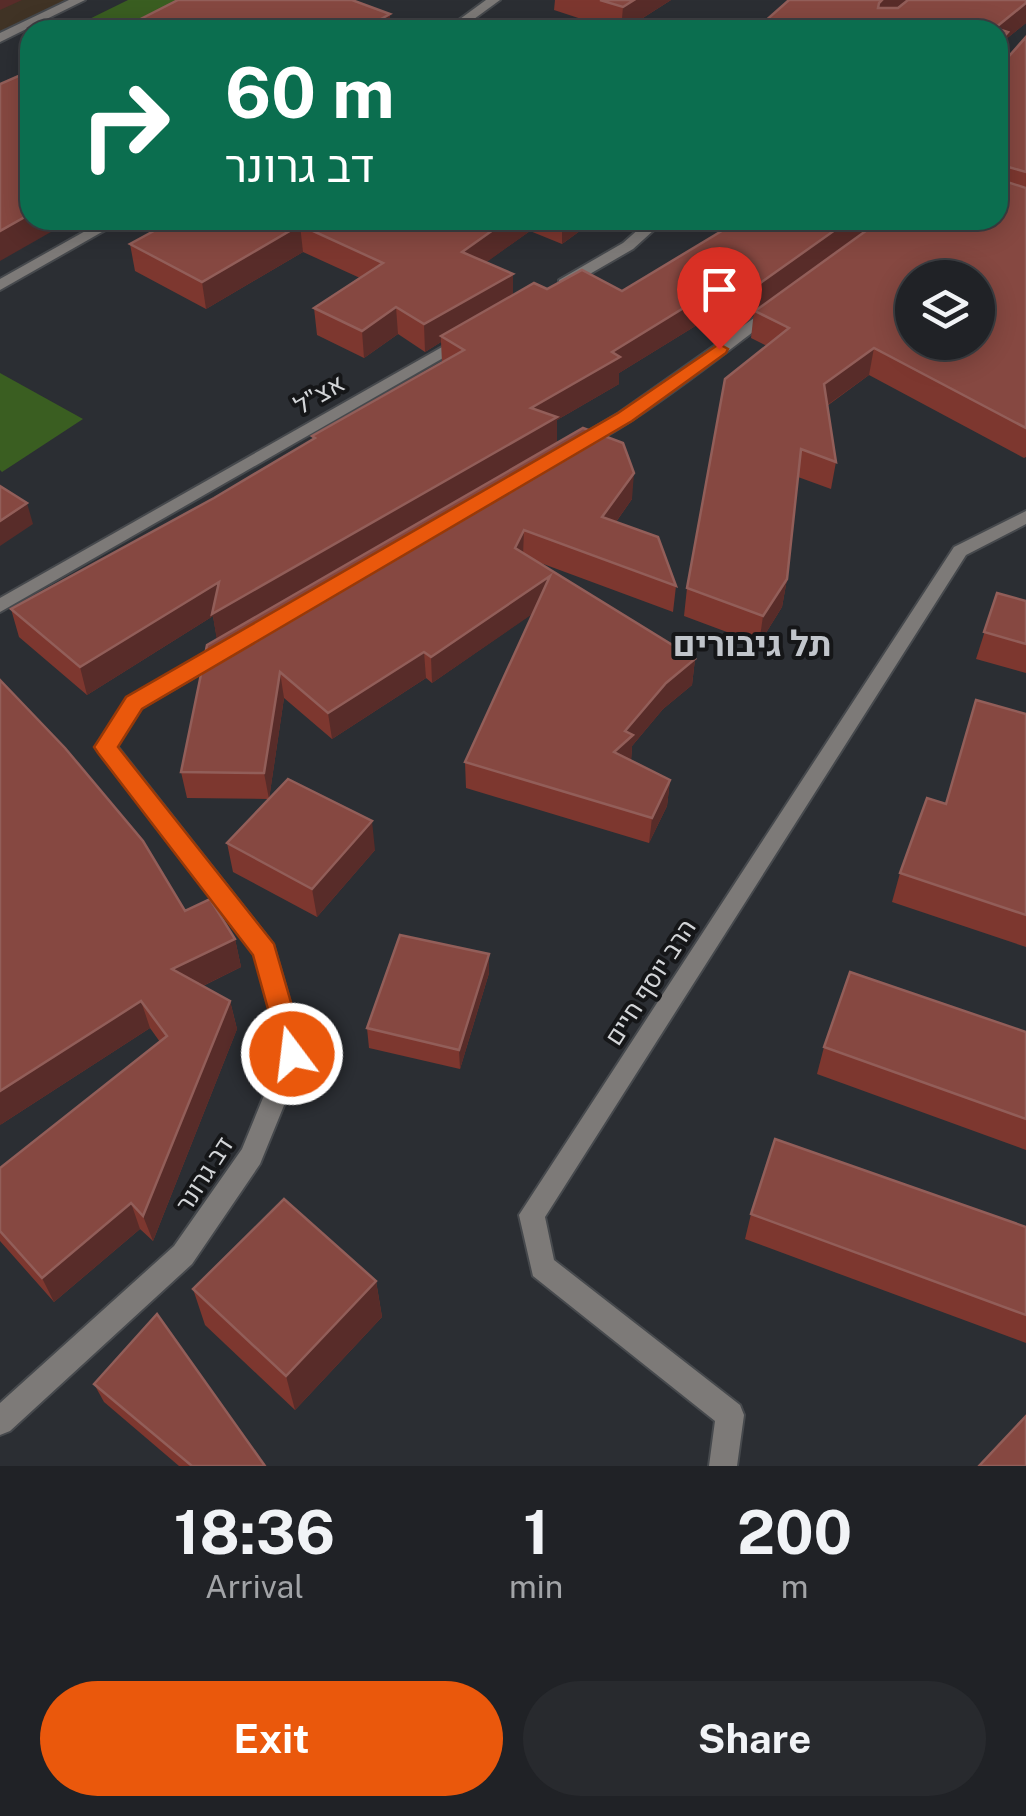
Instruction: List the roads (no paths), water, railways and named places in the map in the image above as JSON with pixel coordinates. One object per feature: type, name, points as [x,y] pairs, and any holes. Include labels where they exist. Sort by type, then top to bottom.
[{"type":"street","points":[[37,20],[79,0]]},
{"type":"street","points":[[465,20],[494,0]]},
{"type":"street","points":[[0,285],[98,230]]},
{"type":"street","points":[[544,294],[628,246],[646,230]]},
{"type":"street","points":[[564,452],[625,417],[798,292]]},
{"type":"street","name":"אצ\"ל","points":[[0,606],[476,334]]},
{"type":"street","name":"הרב יוסף חיים","points":[[723,1466],[730,1415],[542,1267],[532,1215],[960,551],[1026,517]]},
{"type":"street","name":"דב גרונר","points":[[0,1422],[183,1255],[252,1156],[292,1054],[265,951],[106,747],[134,703],[238,643]]},
{"type":"district","name":"תל גיבורים","points":[[752,643]]}]
